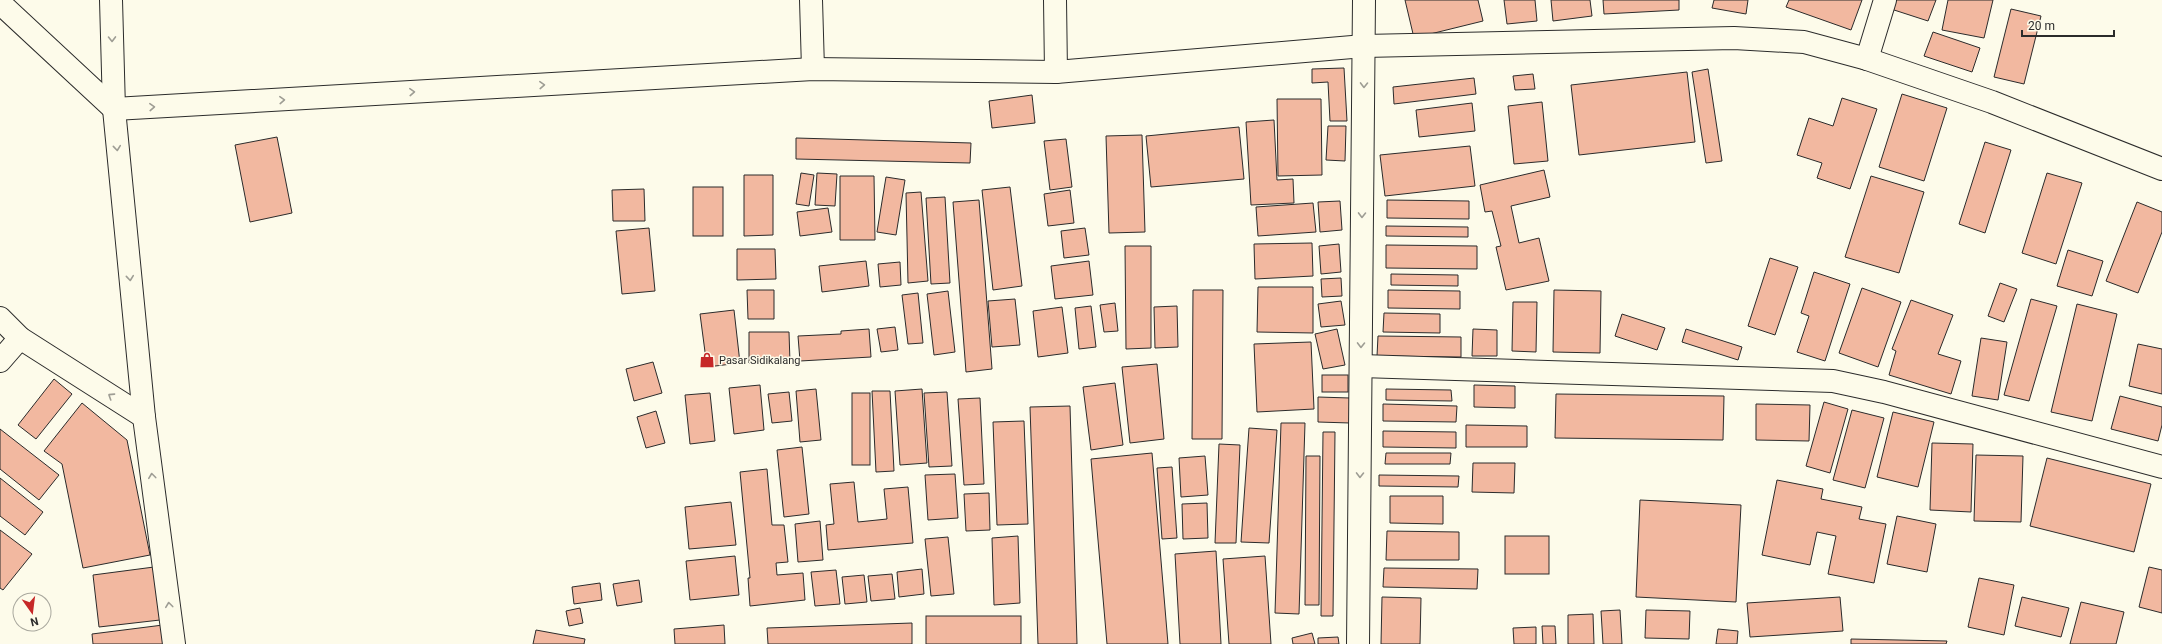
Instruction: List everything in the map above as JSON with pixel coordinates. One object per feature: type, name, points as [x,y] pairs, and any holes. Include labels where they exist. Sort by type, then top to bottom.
[{"type":"street","points":[[111,0],[114,110],[144,417],[174,644]]},
{"type":"street","points":[[811,0],[813,69]]},
{"type":"street","points":[[1055,0],[1056,72]]},
{"type":"street","points":[[1358,644],[1364,0]]},
{"type":"street","points":[[1867,59],[1885,0]]},
{"type":"street","points":[[0,3],[114,110],[813,69],[1056,72],[1364,46],[1734,38],[1804,42],[1867,59],[1992,102],[2162,170]]},
{"type":"street","points":[[0,318],[20,338],[144,417]]},
{"type":"street","points":[[0,361],[20,338]]},
{"type":"street","points":[[1361,366],[1833,381],[1884,392],[2162,467]]},
{"type":"building","points":[[1405,0],[1478,0],[1483,21],[1414,38]]},
{"type":"building","points":[[1504,0],[1535,0],[1537,21],[1507,24]]},
{"type":"building","points":[[1551,0],[1590,0],[1592,16],[1553,21]]},
{"type":"building","points":[[1603,0],[1679,0],[1679,10],[1604,14]]},
{"type":"building","points":[[1714,0],[1748,0],[1746,14],[1712,8]]},
{"type":"building","points":[[1789,0],[1862,0],[1851,30],[1786,7]]},
{"type":"building","points":[[1894,0],[1936,0],[1928,21],[1891,9]]},
{"type":"building","points":[[1948,0],[1993,0],[1984,38],[1942,30]]},
{"type":"building","points":[[2011,9],[2041,16],[2024,84],[1994,77]]},
{"type":"building","points":[[1933,32],[1980,48],[1972,72],[1924,56]]},
{"type":"building","points":[[1344,68],[1347,121],[1330,121],[1328,82],[1312,83],[1312,69]]},
{"type":"building","points":[[1708,69],[1722,161],[1706,163],[1692,72]]},
{"type":"building","points":[[1687,72],[1695,142],[1579,155],[1571,85]]},
{"type":"building","points":[[1533,74],[1535,89],[1515,90],[1513,76]]},
{"type":"building","points":[[1474,78],[1476,94],[1394,104],[1393,87]]},
{"type":"building","points":[[1902,94],[1947,108],[1924,181],[1879,167]]},
{"type":"building","points":[[1032,95],[1035,123],[992,128],[989,101]]},
{"type":"building","points":[[1842,98],[1877,109],[1850,189],[1817,178],[1822,163],[1797,155],[1809,118],[1833,126]]},
{"type":"building","points":[[1277,99],[1321,99],[1322,175],[1278,176]]},
{"type":"building","points":[[1542,102],[1548,161],[1514,164],[1508,106]]},
{"type":"building","points":[[1472,103],[1475,131],[1419,137],[1416,110]]},
{"type":"building","points":[[1274,120],[1277,180],[1293,179],[1294,203],[1251,205],[1246,122]]},
{"type":"building","points":[[1328,126],[1346,126],[1345,161],[1326,160]]},
{"type":"building","points":[[1239,127],[1244,179],[1151,187],[1146,136]]},
{"type":"building","points":[[1142,135],[1145,232],[1109,233],[1106,136]]},
{"type":"building","points":[[277,137],[292,213],[250,222],[235,145]]},
{"type":"building","points":[[796,138],[971,143],[970,163],[796,159]]},
{"type":"building","points":[[1066,139],[1072,187],[1050,190],[1044,141]]},
{"type":"building","points":[[1985,142],[2011,150],[1985,233],[1959,224]]},
{"type":"building","points":[[1470,146],[1475,186],[1385,196],[1380,155]]},
{"type":"building","points":[[1544,170],[1550,197],[1511,206],[1519,243],[1539,238],[1549,281],[1506,290],[1496,247],[1501,246],[1492,211],[1485,212],[1480,185]]},
{"type":"building","points":[[801,173],[814,175],[809,206],[796,204]]},
{"type":"building","points":[[817,173],[837,174],[835,206],[815,205]]},
{"type":"building","points":[[2047,173],[2082,183],[2056,264],[2022,253]]},
{"type":"building","points":[[744,175],[773,175],[773,235],[744,236]]},
{"type":"building","points":[[840,176],[874,176],[875,240],[840,240]]},
{"type":"building","points":[[1871,176],[1924,192],[1899,273],[1845,257]]},
{"type":"building","points":[[886,177],[905,180],[896,235],[877,232]]},
{"type":"building","points":[[693,187],[723,187],[723,236],[693,236]]},
{"type":"building","points":[[1010,187],[1022,286],[993,290],[982,190]]},
{"type":"building","points":[[644,189],[645,221],[613,221],[612,190]]},
{"type":"building","points":[[1070,190],[1074,223],[1048,226],[1044,194]]},
{"type":"building","points":[[921,192],[928,281],[908,283],[906,193]]},
{"type":"building","points":[[945,197],[950,283],[931,284],[926,198]]},
{"type":"building","points":[[979,200],[992,369],[966,372],[953,202]]},
{"type":"building","points":[[1387,200],[1469,201],[1469,219],[1387,218]]},
{"type":"building","points":[[1340,201],[1342,230],[1320,232],[1318,202]]},
{"type":"building","points":[[2137,202],[2162,212],[2162,232],[2138,293],[2106,281]]},
{"type":"building","points":[[1313,203],[1316,232],[1258,236],[1256,207]]},
{"type":"building","points":[[828,208],[832,232],[800,236],[797,212]]},
{"type":"building","points":[[1386,226],[1468,227],[1468,237],[1386,236]]},
{"type":"building","points":[[649,228],[655,291],[622,294],[616,231]]},
{"type":"building","points":[[1085,228],[1089,255],[1064,258],[1061,231]]},
{"type":"building","points":[[1312,243],[1313,276],[1255,279],[1254,244]]},
{"type":"building","points":[[1339,244],[1341,272],[1321,274],[1319,246]]},
{"type":"building","points":[[1386,245],[1477,246],[1477,269],[1386,268]]},
{"type":"building","points":[[1125,246],[1151,246],[1151,348],[1126,349]]},
{"type":"building","points":[[737,249],[775,249],[776,279],[737,280]]},
{"type":"building","points":[[2068,250],[2103,261],[2092,296],[2057,286]]},
{"type":"building","points":[[1770,258],[1798,267],[1775,335],[1748,326]]},
{"type":"building","points":[[866,261],[869,286],[822,292],[819,266]]},
{"type":"building","points":[[1089,261],[1093,295],[1055,299],[1051,266]]},
{"type":"building","points":[[900,262],[901,285],[880,287],[878,264]]},
{"type":"building","points":[[1814,272],[1850,284],[1825,361],[1797,352],[1809,316],[1801,313]]},
{"type":"building","points":[[1391,274],[1458,275],[1458,286],[1391,285]]},
{"type":"building","points":[[1341,278],[1342,296],[1322,297],[1321,279]]},
{"type":"building","points":[[2000,283],[2017,289],[2004,322],[1988,316]]},
{"type":"building","points":[[1258,287],[1313,287],[1313,333],[1257,332]]},
{"type":"building","points":[[1862,288],[1901,302],[1878,367],[1839,353]]},
{"type":"building","points":[[747,290],[774,290],[774,319],[748,319]]},
{"type":"building","points":[[1193,290],[1223,290],[1222,439],[1192,439]]},
{"type":"building","points":[[1388,290],[1460,291],[1460,309],[1388,308]]},
{"type":"building","points":[[1554,290],[1601,291],[1600,353],[1553,352]]},
{"type":"building","points":[[948,291],[955,352],[934,355],[927,294]]},
{"type":"building","points":[[918,293],[923,343],[908,344],[902,295]]},
{"type":"building","points":[[1015,299],[1020,345],[992,347],[988,301]]},
{"type":"building","points":[[2031,299],[2057,306],[2029,401],[2004,395]]},
{"type":"building","points":[[1911,300],[1953,315],[1938,354],[1961,361],[1951,394],[1889,375],[1896,351],[1892,349]]},
{"type":"building","points":[[1341,301],[1345,325],[1321,327],[1318,304]]},
{"type":"building","points":[[1513,302],[1537,302],[1536,352],[1512,351]]},
{"type":"building","points":[[1115,303],[1118,331],[1104,332],[1100,305]]},
{"type":"building","points":[[2077,304],[2117,314],[2092,421],[2051,412]]},
{"type":"building","points":[[1091,306],[1096,347],[1079,349],[1075,308]]},
{"type":"building","points":[[1177,306],[1178,347],[1155,348],[1154,307]]},
{"type":"building","points":[[1062,307],[1068,353],[1038,357],[1033,311]]},
{"type":"building","points":[[734,310],[740,363],[707,367],[700,314]]},
{"type":"building","points":[[1384,313],[1440,314],[1440,333],[1383,332]]},
{"type":"building","points":[[1622,314],[1665,328],[1657,350],[1615,336]]},
{"type":"building","points":[[895,327],[898,350],[881,352],[877,329]]},
{"type":"building","points":[[869,329],[871,357],[800,361],[798,336],[841,334],[841,331]]},
{"type":"building","points":[[1337,329],[1345,365],[1323,369],[1315,334]]},
{"type":"building","points":[[1473,329],[1497,330],[1497,356],[1472,356]]},
{"type":"building","points":[[1686,329],[1742,347],[1738,360],[1682,342]]},
{"type":"building","points":[[749,332],[789,332],[790,363],[749,363]]},
{"type":"building","points":[[1378,336],[1461,337],[1461,357],[1377,356]]},
{"type":"building","points":[[1981,338],[2007,342],[1998,400],[1972,396]]},
{"type":"building","points":[[1311,342],[1314,409],[1257,412],[1254,344]]},
{"type":"building","points":[[2138,344],[2162,349],[2162,394],[2129,386]]},
{"type":"building","points":[[653,362],[662,393],[634,401],[626,369]]},
{"type":"building","points":[[1157,364],[1164,439],[1130,443],[1122,367]]},
{"type":"building","points":[[1322,375],[1348,375],[1348,392],[1322,392]]},
{"type":"building","points":[[54,379],[72,394],[36,439],[18,425]]},
{"type":"building","points":[[1115,383],[1123,445],[1091,450],[1083,387]]},
{"type":"building","points":[[760,385],[764,430],[734,434],[729,388]]},
{"type":"building","points":[[1474,385],[1515,386],[1515,408],[1474,407]]},
{"type":"building","points":[[816,389],[821,440],[800,442],[796,391]]},
{"type":"building","points":[[922,389],[927,463],[900,465],[895,391]]},
{"type":"building","points":[[1386,389],[1451,390],[1452,401],[1386,400]]},
{"type":"building","points":[[872,391],[890,391],[894,471],[876,472]]},
{"type":"building","points":[[789,392],[792,421],[772,423],[768,394]]},
{"type":"building","points":[[947,392],[952,466],[929,467],[924,393]]},
{"type":"building","points":[[710,393],[715,441],[690,444],[685,395]]},
{"type":"building","points":[[852,393],[870,393],[870,465],[852,465]]},
{"type":"building","points":[[1556,394],[1724,396],[1723,440],[1555,438]]},
{"type":"building","points":[[2120,396],[2162,407],[2162,425],[2158,441],[2111,429]]},
{"type":"building","points":[[1318,397],[1350,398],[1350,423],[1318,422]]},
{"type":"building","points":[[980,398],[984,484],[964,485],[958,399]]},
{"type":"building","points":[[1824,402],[1848,409],[1830,473],[1806,466]]},
{"type":"building","points":[[82,403],[127,440],[150,555],[83,568],[62,464],[44,451]]},
{"type":"building","points":[[1383,404],[1457,406],[1456,422],[1383,421]]},
{"type":"building","points":[[1756,404],[1810,405],[1809,441],[1756,440]]},
{"type":"building","points":[[1070,406],[1077,644],[1038,644],[1030,407]]},
{"type":"building","points":[[1852,410],[1884,418],[1865,488],[1833,480]]},
{"type":"building","points":[[656,411],[665,443],[646,448],[637,417]]},
{"type":"building","points":[[1893,412],[1934,422],[1918,487],[1877,477]]},
{"type":"building","points":[[1024,421],[1028,524],[997,525],[993,422]]},
{"type":"building","points":[[1281,423],[1305,423],[1299,614],[1275,613]]},
{"type":"building","points":[[1466,425],[1527,426],[1527,447],[1466,447]]},
{"type":"building","points":[[1249,428],[1277,430],[1269,543],[1241,542]]},
{"type":"building","points":[[0,429],[59,475],[39,500],[0,469]]},
{"type":"building","points":[[1383,431],[1456,432],[1456,448],[1383,447]]},
{"type":"building","points":[[1323,432],[1335,432],[1333,616],[1321,616]]},
{"type":"building","points":[[1932,443],[1973,444],[1971,512],[1930,510]]},
{"type":"building","points":[[1219,444],[1240,445],[1236,543],[1215,543]]},
{"type":"building","points":[[802,447],[809,514],[784,517],[777,450]]},
{"type":"building","points":[[1152,453],[1168,644],[1107,644],[1091,459]]},
{"type":"building","points":[[1386,453],[1451,453],[1450,464],[1385,464]]},
{"type":"building","points":[[1976,455],[2023,456],[2021,522],[1974,521]]},
{"type":"building","points":[[1205,456],[1208,495],[1181,497],[1179,458]]},
{"type":"building","points":[[1306,456],[1320,456],[1319,605],[1305,605]]},
{"type":"building","points":[[2047,458],[2151,484],[2134,552],[2030,526]]},
{"type":"building","points":[[1473,463],[1515,463],[1514,493],[1472,492]]},
{"type":"building","points":[[1172,467],[1177,538],[1162,539],[1157,468]]},
{"type":"building","points":[[767,469],[772,525],[784,525],[788,562],[776,563],[777,575],[803,573],[805,600],[750,606],[748,578],[750,578],[740,472]]},
{"type":"building","points":[[955,474],[958,518],[928,520],[925,475]]},
{"type":"building","points":[[1379,475],[1459,476],[1458,487],[1379,486]]},
{"type":"building","points":[[0,478],[43,512],[25,535],[0,516]]},
{"type":"building","points":[[1777,480],[1823,489],[1821,499],[1862,507],[1859,519],[1886,524],[1874,583],[1828,574],[1836,536],[1817,532],[1810,565],[1762,555]]},
{"type":"building","points":[[854,482],[858,522],[887,519],[884,489],[908,487],[913,543],[828,550],[826,525],[834,524],[830,484]]},
{"type":"building","points":[[989,493],[990,530],[966,531],[964,494]]},
{"type":"building","points":[[1390,496],[1443,496],[1443,524],[1390,523]]},
{"type":"building","points":[[1640,500],[1741,505],[1736,602],[1636,597]]},
{"type":"building","points":[[731,502],[736,545],[689,549],[685,507]]},
{"type":"building","points":[[1207,503],[1208,538],[1183,539],[1182,504]]},
{"type":"building","points":[[1897,516],[1936,524],[1927,572],[1887,564]]},
{"type":"building","points":[[820,521],[823,560],[798,562],[795,524]]},
{"type":"building","points":[[0,530],[32,554],[3,590],[0,588]]},
{"type":"building","points":[[1387,531],[1459,532],[1459,560],[1386,560]]},
{"type":"building","points":[[1018,536],[1020,603],[994,605],[992,538]]},
{"type":"building","points":[[1505,536],[1549,536],[1549,574],[1505,574]]},
{"type":"building","points":[[948,537],[954,594],[931,596],[925,539]]},
{"type":"building","points":[[1216,551],[1221,644],[1180,644],[1175,554]]},
{"type":"building","points":[[735,556],[739,595],[690,600],[686,561]]},
{"type":"building","points":[[1265,556],[1271,644],[1229,644],[1223,559]]},
{"type":"building","points":[[154,567],[160,620],[99,627],[93,575]]},
{"type":"building","points":[[2149,567],[2162,570],[2162,613],[2139,607]]},
{"type":"building","points":[[1384,568],[1478,569],[1477,589],[1383,587]]},
{"type":"building","points":[[922,569],[924,594],[899,597],[897,572]]},
{"type":"building","points":[[836,570],[840,604],[815,606],[811,572]]},
{"type":"building","points":[[892,574],[895,599],[871,601],[868,576]]},
{"type":"building","points":[[864,575],[867,602],[845,604],[842,577]]},
{"type":"building","points":[[1979,578],[2014,585],[2004,635],[1968,627]]},
{"type":"building","points":[[639,580],[642,602],[617,606],[613,584]]},
{"type":"building","points":[[600,583],[602,600],[574,604],[572,587]]},
{"type":"building","points":[[1382,597],[1421,598],[1420,644],[1381,644]]},
{"type":"building","points":[[1840,597],[1843,631],[1750,637],[1747,603]]},
{"type":"building","points":[[2022,597],[2069,608],[2061,637],[2015,626]]},
{"type":"building","points":[[2081,602],[2124,612],[2116,644],[2070,644]]},
{"type":"building","points":[[580,608],[583,623],[569,626],[566,611]]},
{"type":"building","points":[[1620,610],[1622,644],[1603,644],[1601,611]]},
{"type":"building","points":[[1646,610],[1690,611],[1689,639],[1645,638]]},
{"type":"building","points":[[1593,614],[1594,644],[1568,644],[1568,615]]},
{"type":"building","points":[[926,616],[1021,616],[1021,644],[926,644]]},
{"type":"building","points":[[912,623],[912,644],[768,644],[767,628]]},
{"type":"building","points":[[163,625],[166,644],[93,644],[92,634]]},
{"type":"building","points":[[724,625],[725,644],[675,644],[674,629]]},
{"type":"building","points":[[1542,626],[1555,626],[1556,644],[1543,644]]},
{"type":"building","points":[[1536,627],[1536,644],[1514,644],[1513,628]]},
{"type":"building","points":[[1718,629],[1738,631],[1737,644],[1716,644]]},
{"type":"building","points":[[536,630],[585,639],[584,644],[533,644]]},
{"type":"building","points":[[1312,633],[1315,644],[1293,644],[1292,638]]},
{"type":"building","points":[[1338,637],[1339,644],[1318,644],[1318,638]]},
{"type":"building","points":[[1851,639],[1947,641],[1946,644],[1851,644]]},
{"type":"place","name":"Pasar Sidikalang","points":[[707,360]]}]
